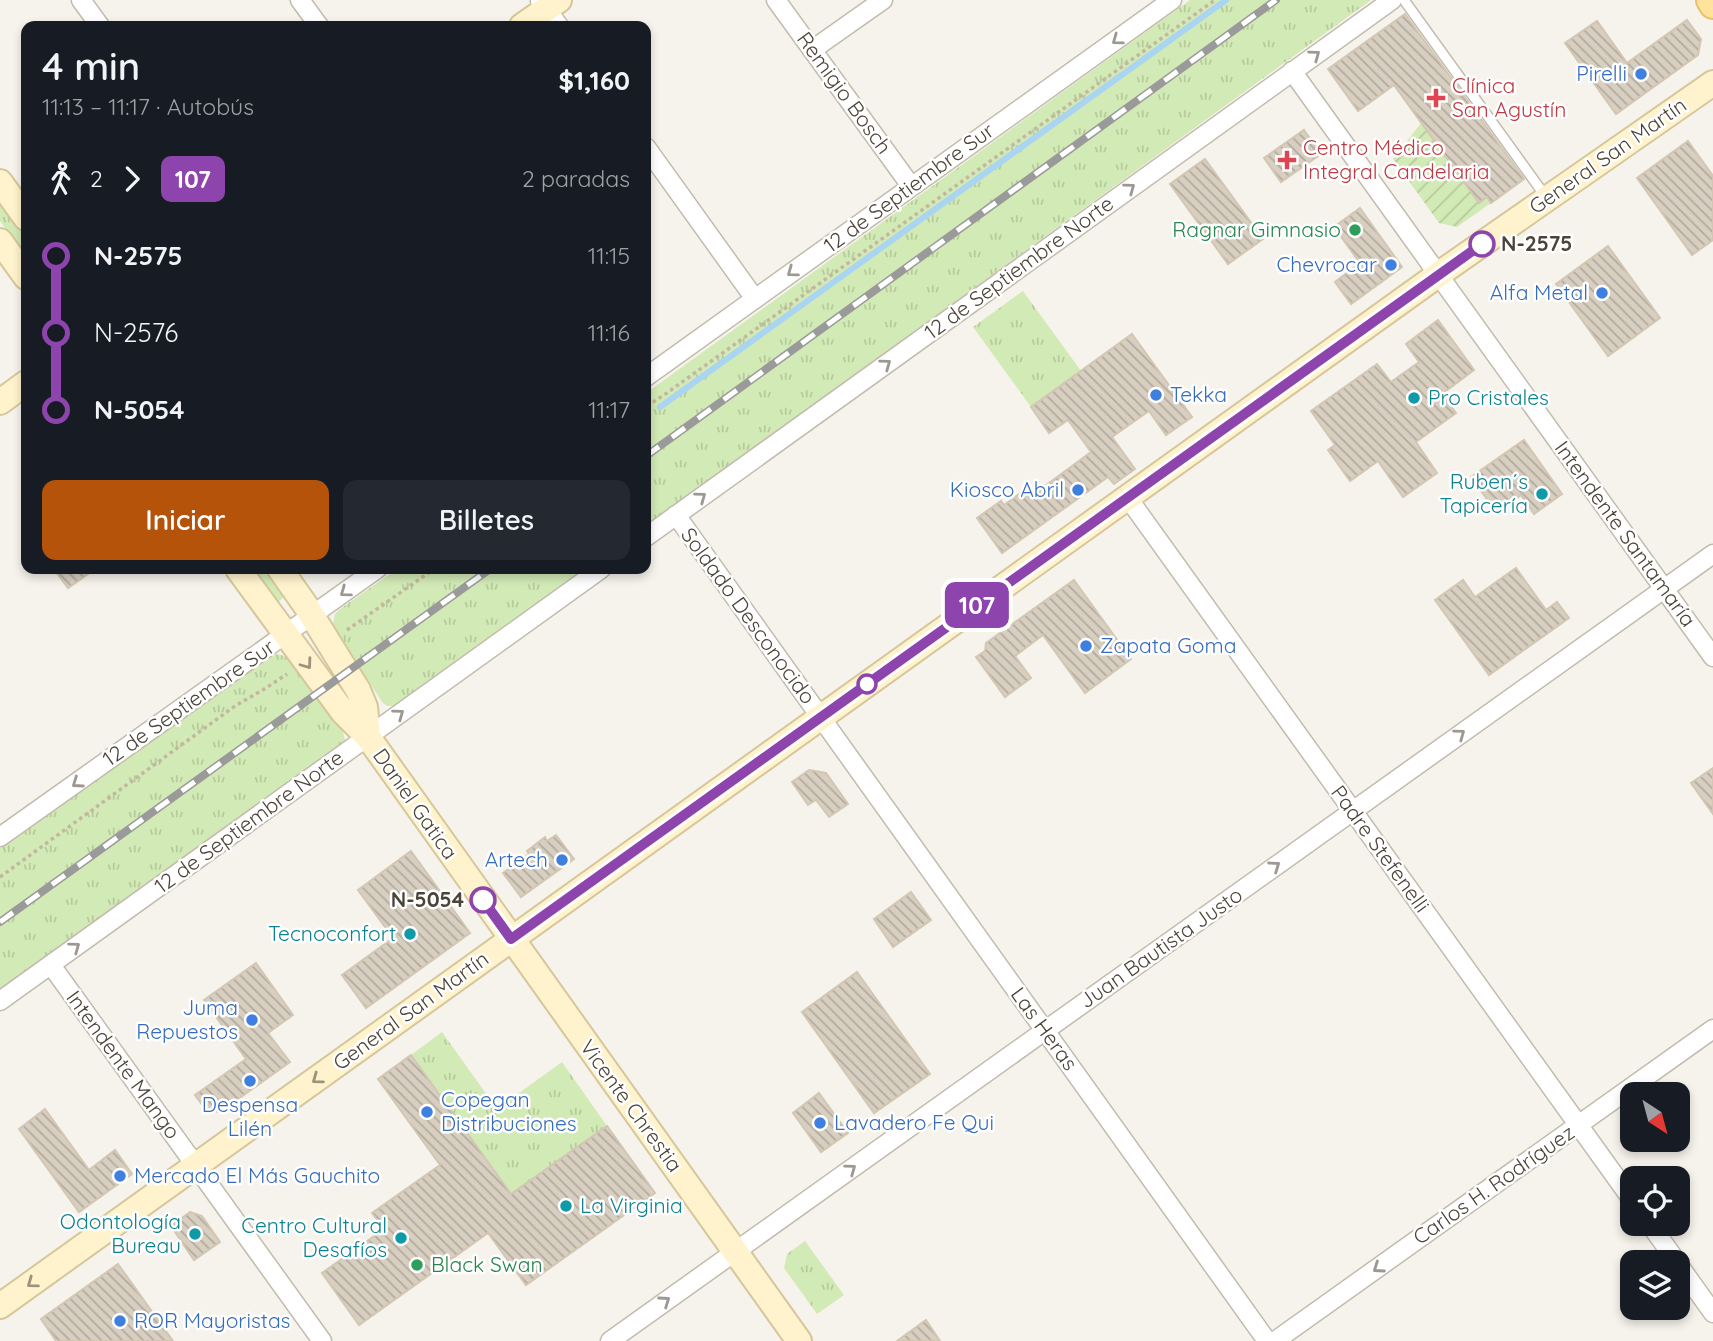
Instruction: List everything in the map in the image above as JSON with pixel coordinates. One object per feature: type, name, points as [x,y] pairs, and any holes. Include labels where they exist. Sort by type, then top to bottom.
[{"type":"main road","points":[[1710,0],[1713,5]]},
{"type":"main road","points":[[531,21],[551,9]]},
{"type":"main road","name":"General San Martín","points":[[0,1306],[1439,274],[1713,83]]},
{"type":"main road","points":[[0,182],[21,211]]},
{"type":"main road","points":[[0,241],[21,270]]},
{"type":"main road","points":[[0,402],[21,387]]},
{"type":"main road","name":"Daniel Gatica","points":[[242,574],[348,719],[368,737],[511,939]]},
{"type":"main road","name":"Daniel Gatica","points":[[283,574],[312,615],[362,698],[368,737]]},
{"type":"main road","name":"Vicente Chrestia","points":[[511,939],[799,1341]]},
{"type":"street","points":[[81,0],[96,21]]},
{"type":"street","points":[[300,0],[315,21]]},
{"type":"street","name":"Remigio Bosch","points":[[776,0],[911,186]]},
{"type":"street","points":[[813,50],[883,0]]},
{"type":"street","name":"12 de Septiembre Sur","points":[[651,373],[1172,0]]},
{"type":"street","name":"12 de Septiembre Norte","points":[[651,533],[1392,0]]},
{"type":"street","name":"Intendente Santamaría","points":[[1292,71],[1713,657]]},
{"type":"street","points":[[651,154],[755,299]]},
{"type":"street","name":"Padre Stefenelli","points":[[1128,498],[1620,1183]]},
{"type":"street","name":"Soldado Desconocido","points":[[676,515],[821,717]]},
{"type":"street","name":"Juan Bautista Justo","points":[[610,1341],[1713,554]]},
{"type":"street","name":"12 de Septiembre Sur","points":[[0,837],[370,574]]},
{"type":"street","name":"12 de Septiembre Norte","points":[[0,1001],[594,574]]},
{"type":"street","name":"Las Heras","points":[[821,717],[1267,1341]]},
{"type":"street","name":"Intendente Mango","points":[[51,965],[322,1341]]},
{"type":"street","name":"Carlos H. Rodríguez","points":[[1275,1341],[1713,1030]]},
{"type":"street","points":[[1690,1281],[1713,1312]]},
{"type":"lane","points":[[1404,0],[1547,199]]},
{"type":"path","points":[[651,403],[1214,0]]},
{"type":"path","points":[[339,636],[427,574]]},
{"type":"path","points":[[0,877],[235,706],[288,673]]},
{"type":"green space","points":[[1190,0],[1371,0],[651,522],[651,389]]},
{"type":"green space","points":[[1421,123],[1479,202],[1487,197],[1491,203],[1457,227],[1439,223],[1393,159]]},
{"type":"green space","points":[[0,199],[21,229],[21,250],[0,221]]},
{"type":"green space","points":[[1023,291],[1081,371],[1031,407],[973,327]]},
{"type":"green space","points":[[255,574],[271,574],[284,593],[282,599],[274,600]]},
{"type":"green space","points":[[390,574],[579,574],[399,705],[386,705],[382,702],[333,624],[335,614]]},
{"type":"green space","points":[[277,654],[288,657],[293,662],[343,732],[343,744],[0,991],[0,848],[264,660]]},
{"type":"green space","points":[[442,1032],[497,1109],[562,1062],[607,1126],[511,1194],[411,1055]]},
{"type":"green space","points":[[805,1241],[844,1295],[817,1314],[784,1268],[787,1254]]},
{"type":"building","name":"Clínica San Agustín","points":[[1405,14],[1524,179],[1491,203],[1487,197],[1479,203],[1394,85],[1358,111],[1328,69]]},
{"type":"building","name":"Pirelli","points":[[1687,20],[1701,39],[1698,55],[1616,114],[1565,43],[1597,21],[1627,63]]},
{"type":"building","name":"Centro Médico Integral Candelaria","points":[[1304,130],[1321,154],[1281,182],[1264,158]]},
{"type":"building","points":[[1688,141],[1713,176],[1713,240],[1692,255],[1637,178]]},
{"type":"building","points":[[1205,159],[1263,239],[1228,264],[1170,184]]},
{"type":"building","points":[[1360,208],[1402,267],[1351,304],[1335,282],[1360,263],[1334,227]]},
{"type":"building","name":"Alfa Metal","points":[[1608,246],[1660,318],[1608,356],[1556,284]]},
{"type":"building","points":[[1438,320],[1474,370],[1442,394],[1456,413],[1416,442],[1437,473],[1403,497],[1378,461],[1350,481],[1328,450],[1335,445],[1311,411],[1377,364],[1391,382],[1419,362],[1406,344]]},
{"type":"building","points":[[1132,334],[1192,417],[1166,435],[1149,411],[1112,437],[1135,469],[1114,484],[1108,477],[1002,553],[977,518],[1001,501],[1004,505],[1029,487],[1034,494],[1091,452],[1068,420],[1049,433],[1031,407]]},
{"type":"building","points":[[1524,440],[1562,494],[1534,514],[1521,495],[1497,513],[1471,477]]},
{"type":"building","points":[[1516,568],[1546,610],[1557,602],[1569,618],[1489,675],[1435,600],[1463,580],[1475,597]]},
{"type":"building","points":[[58,574],[88,574],[68,588]]},
{"type":"building","name":"Zapata Goma","points":[[1074,580],[1131,659],[1085,693],[1043,635],[1015,656],[1031,678],[1005,697],[976,657],[985,651],[986,643]]},
{"type":"building","points":[[1713,768],[1713,814],[1691,783]]},
{"type":"building","points":[[809,770],[826,773],[848,804],[829,817],[816,800],[808,805],[792,782]]},
{"type":"building","points":[[556,835],[574,859],[521,897],[503,873],[529,854],[527,851],[545,837],[547,841]]},
{"type":"building","points":[[411,851],[470,933],[366,1008],[342,975],[393,938],[358,890]]},
{"type":"building","points":[[911,892],[931,920],[893,947],[874,919]]},
{"type":"building","name":"Juma Repuestos","points":[[256,963],[293,1015],[268,1033],[290,1062],[220,1112],[206,1110],[195,1095],[246,1059],[204,1000]]},
{"type":"building","points":[[857,972],[930,1074],[874,1113],[802,1012]]},
{"type":"building","points":[[411,1055],[511,1194],[607,1126],[655,1193],[526,1285],[488,1233],[359,1325],[322,1273],[384,1229],[372,1213],[440,1165],[378,1079]]},
{"type":"building","name":"Lavadero Fe Qui","points":[[819,1093],[848,1133],[821,1152],[793,1113]]},
{"type":"building","points":[[45,1109],[89,1170],[115,1150],[132,1174],[79,1212],[19,1129]]},
{"type":"building","name":"Odontología Bureau","points":[[190,1212],[202,1216],[220,1242],[194,1260],[171,1226]]},
{"type":"building","name":"ROR Mayoristas","points":[[118,1264],[173,1341],[56,1341],[41,1319]]},
{"type":"building","points":[[926,1320],[940,1341],[897,1341]]},
{"type":"waterway","points":[[660,407],[1226,0]]},
{"type":"railway","points":[[651,452],[1276,0]]},
{"type":"railway","points":[[0,922],[483,574]]},
{"type":"bus line","name":"107","points":[[483,900],[511,939],[1482,244]]},
{"type":"place","name":"Pirelli","points":[[1641,74]]},
{"type":"place","name":"Clínica San Agustín","points":[[1436,98]]},
{"type":"place","name":"Centro Médico Integral Candelaria","points":[[1287,160]]},
{"type":"place","name":"Ragnar Gimnasio","points":[[1355,230]]},
{"type":"place","name":"N-2575","points":[[1482,244]]},
{"type":"place","name":"Chevrocar","points":[[1391,265]]},
{"type":"place","name":"Alfa Metal","points":[[1602,293]]},
{"type":"place","name":"Tekka","points":[[1156,395]]},
{"type":"place","name":"Pro Cristales","points":[[1414,398]]},
{"type":"place","name":"Kiosco Abril","points":[[1078,490]]},
{"type":"place","name":"Ruben´s Tapicería","points":[[1542,494]]},
{"type":"place","name":"Zapata Goma","points":[[1086,646]]},
{"type":"place","name":"Artech","points":[[562,860]]},
{"type":"place","name":"N-5054","points":[[483,900]]},
{"type":"place","name":"Tecnoconfort","points":[[410,934]]},
{"type":"place","name":"Juma Repuestos","points":[[252,1020]]},
{"type":"place","name":"Despensa Lilén","points":[[250,1081]]},
{"type":"place","name":"Copegan Distribuciones","points":[[427,1112]]},
{"type":"place","name":"Lavadero Fe Qui","points":[[820,1123]]},
{"type":"place","name":"Mercado El Más Gauchito","points":[[120,1176]]},
{"type":"place","name":"La Virginia","points":[[566,1206]]},
{"type":"place","name":"Odontología Bureau","points":[[195,1234]]},
{"type":"place","name":"Centro Cultural Desafíos","points":[[401,1238]]},
{"type":"place","name":"Black Swan","points":[[417,1265]]},
{"type":"place","name":"ROR Mayoristas","points":[[120,1321]]}]
